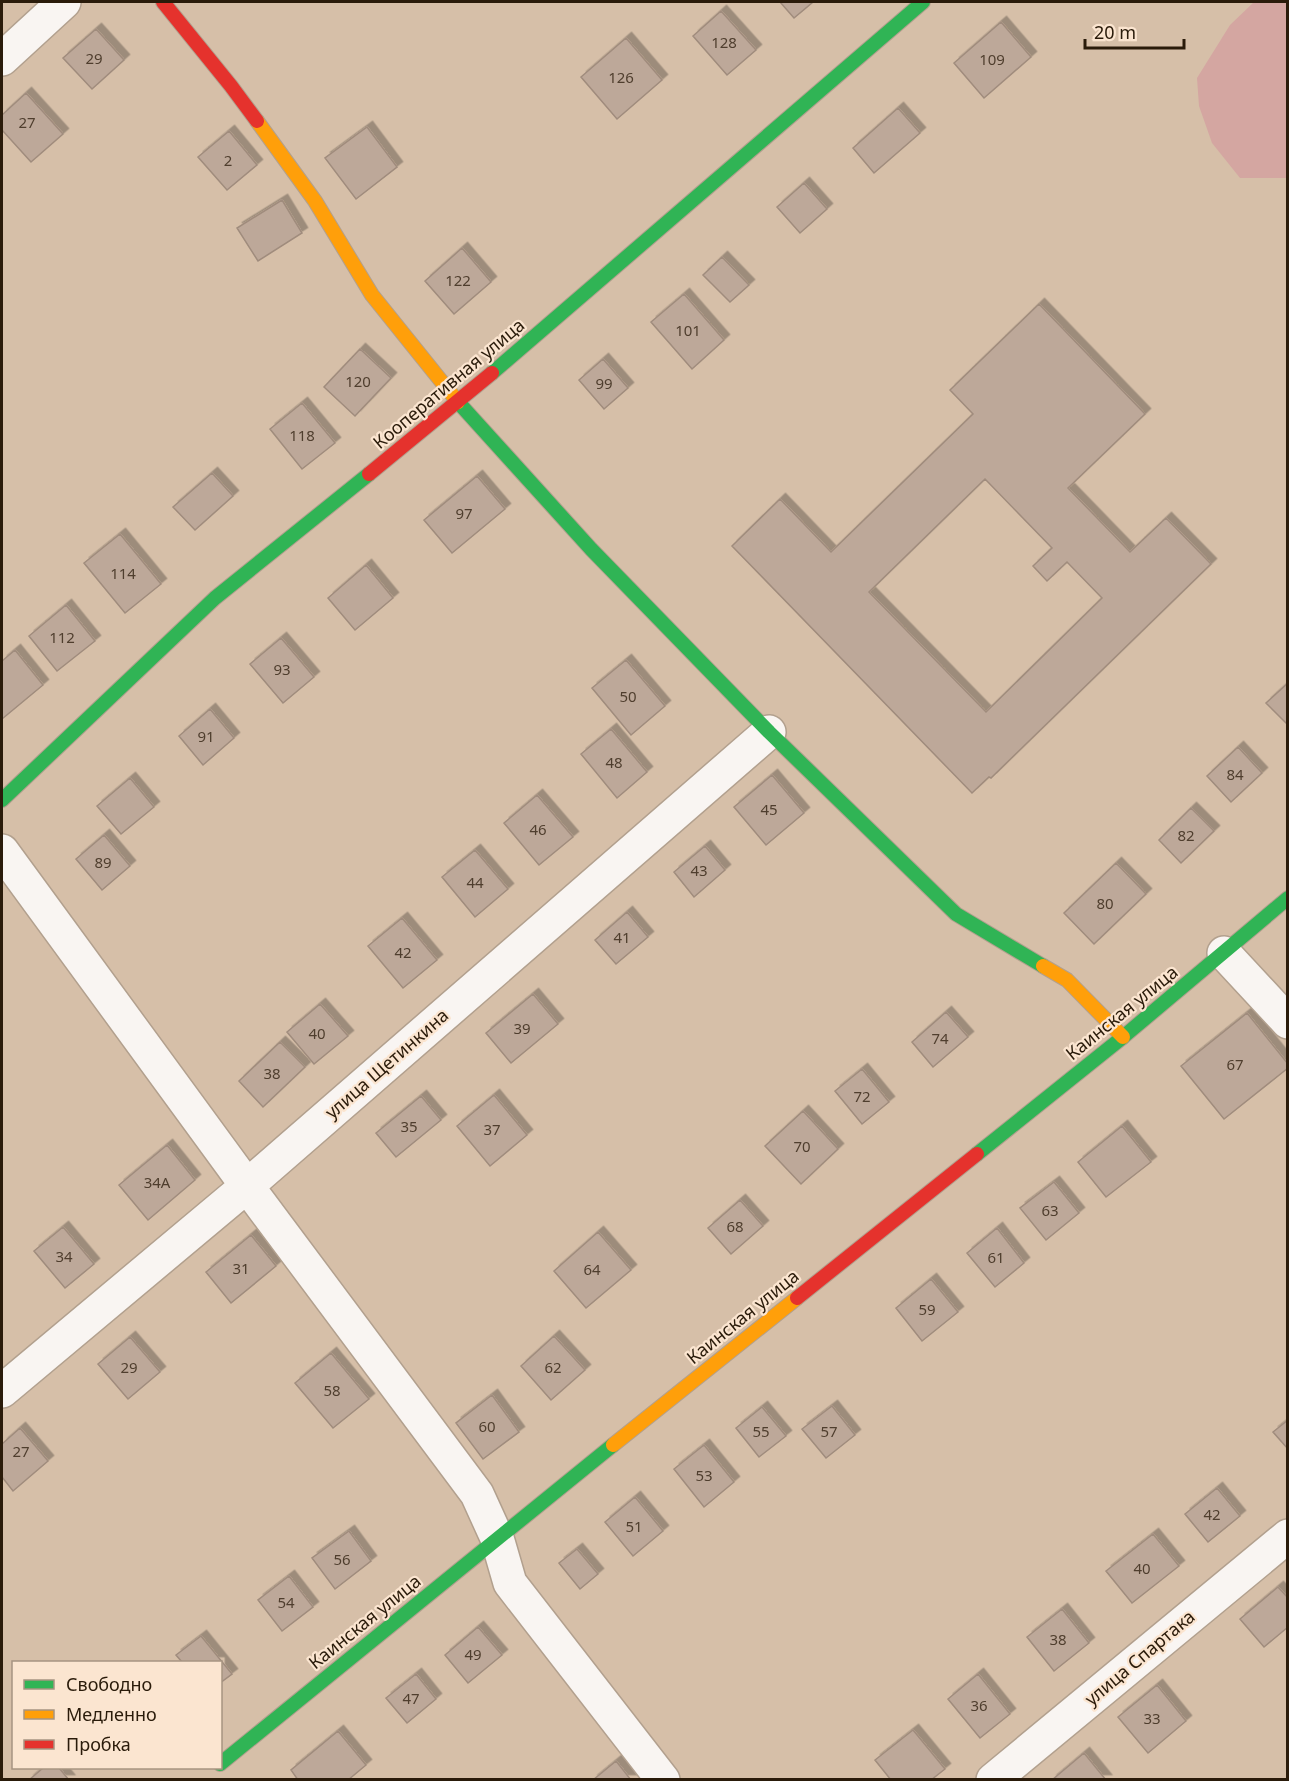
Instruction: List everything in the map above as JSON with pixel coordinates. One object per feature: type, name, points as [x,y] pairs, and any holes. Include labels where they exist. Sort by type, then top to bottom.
[{"type":"street","points":[[2,59],[64,2]]},
{"type":"street","points":[[163,2],[231,86],[315,201],[372,295],[458,402],[591,549],[769,732],[956,914],[1067,980],[1123,1037]]},
{"type":"street","name":"Кооперативная улица","points":[[2,800],[215,598],[458,402],[923,2]]},
{"type":"street","name":"улица Щетинкина","points":[[2,1390],[247,1186],[769,732]]},
{"type":"street","points":[[2,851],[247,1186],[477,1494],[497,1538],[510,1582],[663,1779]]},
{"type":"street","name":"Каинская улица","points":[[222,1762],[497,1538],[1123,1037],[1287,898]]},
{"type":"street","points":[[1224,953],[1287,1022]]},
{"type":"street","name":"улица Спартака","points":[[993,1779],[1287,1536]]},
{"type":"shaded area","points":[[1254,2],[1287,2],[1287,178],[1240,178],[1212,143],[1199,106],[1197,78],[1230,25]]},
{"type":"building","points":[[780,2],[813,2],[794,18]]},
{"type":"building","points":[[721,11],[756,50],[727,75],[693,36]]},
{"type":"building","points":[[1001,22],[1031,57],[984,98],[954,63]]},
{"type":"building","points":[[96,29],[124,60],[92,89],[63,58]]},
{"type":"building","points":[[626,38],[662,80],[617,119],[581,77]]},
{"type":"building","points":[[26,93],[63,134],[31,162],[2,130],[2,115]]},
{"type":"building","points":[[898,108],[920,133],[874,173],[853,148]]},
{"type":"building","points":[[367,127],[397,167],[356,199],[325,158]]},
{"type":"building","points":[[229,131],[257,165],[227,190],[198,157]]},
{"type":"building","points":[[804,183],[827,209],[800,233],[777,207]]},
{"type":"building","points":[[282,200],[302,233],[258,261],[237,228]]},
{"type":"building","points":[[462,248],[491,282],[454,314],[425,281]]},
{"type":"building","points":[[722,257],[749,285],[730,302],[703,275]]},
{"type":"building","points":[[684,294],[724,340],[692,369],[651,322]]},
{"type":"building","points":[[1039,304],[1145,414],[1068,488],[1130,552],[1166,518],[1211,564],[991,778],[989,777],[972,793],[732,546],[780,499],[831,552],[973,414],[950,390]],"holes":[[[985,479],[1052,548],[1033,566],[1047,581],[1067,562],[1102,598],[986,712],[869,592]]]},
{"type":"building","points":[[360,349],[391,378],[355,416],[324,387]]},
{"type":"building","points":[[603,359],[628,388],[604,409],[579,380]]},
{"type":"building","points":[[302,403],[335,443],[302,469],[270,429]]},
{"type":"building","points":[[212,473],[233,496],[195,530],[173,507]]},
{"type":"building","points":[[477,476],[505,509],[452,553],[424,520]]},
{"type":"building","points":[[120,534],[161,584],[125,613],[84,563]]},
{"type":"building","points":[[366,565],[393,598],[355,630],[328,598]]},
{"type":"building","points":[[66,605],[95,641],[57,671],[29,636]]},
{"type":"building","points":[[281,638],[314,677],[283,703],[250,664]]},
{"type":"building","points":[[15,650],[43,685],[2,719],[2,661]]},
{"type":"building","points":[[626,660],[665,706],[631,735],[592,688]]},
{"type":"building","points":[[1288,683],[1288,725],[1266,703]]},
{"type":"building","points":[[210,709],[234,738],[203,765],[179,736]]},
{"type":"building","points":[[611,729],[647,772],[617,798],[581,754]]},
{"type":"building","points":[[1238,747],[1262,773],[1231,802],[1207,776]]},
{"type":"building","points":[[772,775],[804,813],[766,845],[734,807]]},
{"type":"building","points":[[130,778],[154,807],[121,834],[97,806]]},
{"type":"building","points":[[537,795],[573,837],[539,865],[504,823]]},
{"type":"building","points":[[1191,808],[1214,831],[1181,863],[1159,840]]},
{"type":"building","points":[[104,835],[130,866],[102,890],[76,859]]},
{"type":"building","points":[[705,846],[725,870],[694,897],[674,872]]},
{"type":"building","points":[[475,850],[508,889],[475,917],[442,877]]},
{"type":"building","points":[[1116,863],[1146,894],[1094,944],[1064,913]]},
{"type":"building","points":[[627,912],[648,937],[616,964],[595,940]]},
{"type":"building","points":[[402,918],[437,960],[403,988],[368,946]]},
{"type":"building","points":[[533,994],[558,1024],[511,1063],[486,1033]]},
{"type":"building","points":[[320,1004],[348,1036],[314,1064],[287,1032]]},
{"type":"building","points":[[946,1012],[968,1037],[933,1067],[912,1042]]},
{"type":"building","points":[[1247,1013],[1288,1064],[1288,1068],[1224,1119],[1181,1066]]},
{"type":"building","points":[[280,1042],[305,1067],[263,1107],[239,1081]]},
{"type":"building","points":[[862,1069],[889,1102],[862,1124],[835,1091]]},
{"type":"building","points":[[494,1095],[527,1135],[490,1166],[457,1126]]},
{"type":"building","points":[[421,1096],[441,1120],[396,1157],[376,1133]]},
{"type":"building","points":[[803,1111],[838,1149],[801,1184],[765,1146]]},
{"type":"building","points":[[1122,1126],[1151,1162],[1106,1197],[1078,1162]]},
{"type":"building","points":[[167,1145],[195,1180],[148,1220],[119,1185]]},
{"type":"building","points":[[1054,1182],[1079,1213],[1046,1240],[1020,1208]]},
{"type":"building","points":[[740,1200],[763,1226],[731,1254],[708,1228]]},
{"type":"building","points":[[63,1227],[94,1264],[65,1288],[34,1251]]},
{"type":"building","points":[[997,1228],[1024,1263],[995,1287],[967,1253]]},
{"type":"building","points":[[598,1232],[631,1270],[586,1308],[554,1271]]},
{"type":"building","points":[[251,1235],[276,1266],[231,1303],[206,1272]]},
{"type":"building","points":[[931,1279],[958,1312],[922,1341],[896,1308]]},
{"type":"building","points":[[554,1336],[585,1370],[551,1400],[521,1366]]},
{"type":"building","points":[[130,1337],[160,1372],[128,1399],[98,1364]]},
{"type":"building","points":[[331,1353],[369,1399],[333,1428],[295,1383]]},
{"type":"building","points":[[492,1395],[519,1432],[483,1459],[456,1423]]},
{"type":"building","points":[[832,1406],[855,1435],[826,1458],[802,1429]]},
{"type":"building","points":[[762,1407],[786,1436],[759,1457],[736,1428]]},
{"type":"building","points":[[1288,1420],[1288,1449],[1273,1432]]},
{"type":"building","points":[[20,1428],[48,1461],[13,1491],[2,1477],[2,1444]]},
{"type":"building","points":[[704,1445],[734,1482],[704,1507],[674,1469]]},
{"type":"building","points":[[1217,1488],[1240,1516],[1208,1542],[1185,1514]]},
{"type":"building","points":[[635,1497],[663,1531],[633,1556],[605,1522]]},
{"type":"building","points":[[349,1531],[371,1561],[335,1589],[312,1558]]},
{"type":"building","points":[[1153,1534],[1179,1566],[1132,1603],[1106,1571]]},
{"type":"building","points":[[577,1549],[598,1574],[580,1589],[559,1563]]},
{"type":"building","points":[[289,1576],[313,1607],[282,1631],[258,1600]]},
{"type":"building","points":[[1278,1587],[1288,1598],[1288,1627],[1264,1647],[1240,1619]]},
{"type":"building","points":[[1062,1609],[1089,1643],[1054,1671],[1027,1637]]},
{"type":"building","points":[[478,1627],[502,1655],[468,1683],[445,1655]]},
{"type":"building","points":[[201,1636],[221,1661],[181,1661],[176,1655]]},
{"type":"building","points":[[222,1662],[232,1674],[222,1682]]},
{"type":"building","points":[[416,1674],[436,1699],[407,1723],[386,1698]]},
{"type":"building","points":[[978,1674],[1010,1714],[980,1738],[948,1699]]},
{"type":"building","points":[[1157,1685],[1186,1721],[1148,1753],[1118,1717]]},
{"type":"building","points":[[913,1730],[945,1769],[931,1780],[891,1780],[875,1760]]},
{"type":"building","points":[[338,1731],[366,1765],[348,1780],[298,1780],[291,1770]]},
{"type":"building","points":[[1084,1753],[1106,1780],[1052,1780]]},
{"type":"building","points":[[616,1761],[631,1780],[593,1780]]},
{"type":"building","points":[[42,1769],[60,1769],[69,1780],[29,1780]]},
{"type":"traffic: fast","points":[[492,373],[923,2]]},
{"type":"traffic: fast","points":[[458,402],[591,549],[769,732],[956,914],[1043,966]]},
{"type":"traffic: fast","points":[[2,800],[215,598],[369,474]]},
{"type":"traffic: fast","points":[[977,1154],[1123,1037],[1288,898]]},
{"type":"traffic: fast","points":[[222,1762],[613,1445]]},
{"type":"traffic: slow","points":[[257,121],[315,201],[372,295],[458,402]]},
{"type":"traffic: slow","points":[[1043,966],[1067,980],[1123,1037]]},
{"type":"traffic: slow","points":[[613,1445],[797,1298]]},
{"type":"traffic: jam","points":[[163,2],[257,121]]},
{"type":"traffic: jam","points":[[369,474],[492,373]]},
{"type":"traffic: jam","points":[[797,1298],[977,1154]]}]
